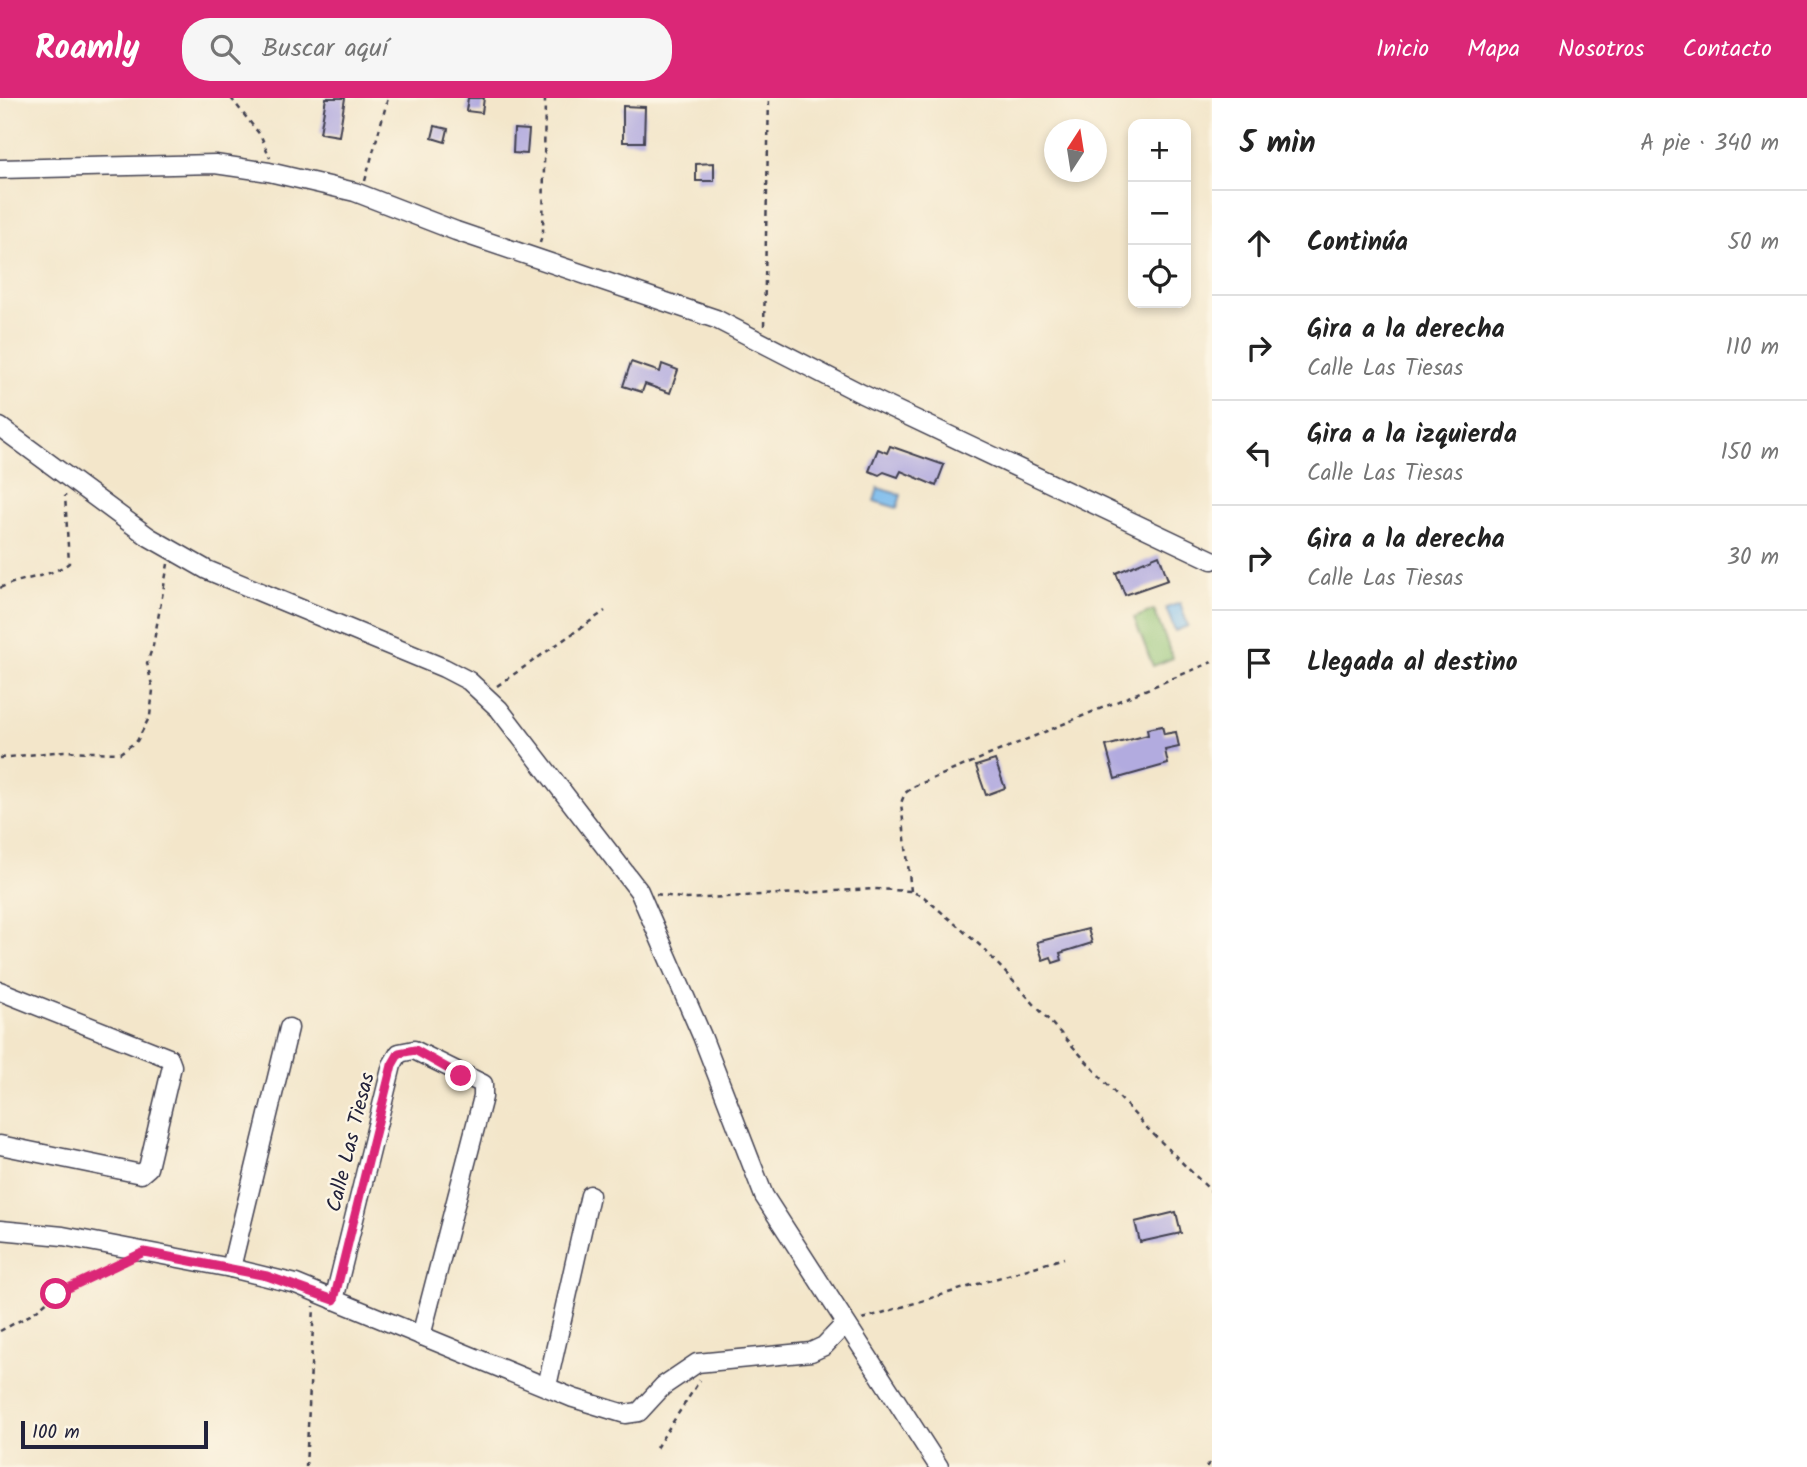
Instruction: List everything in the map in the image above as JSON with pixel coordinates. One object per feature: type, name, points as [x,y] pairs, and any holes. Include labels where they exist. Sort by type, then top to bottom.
[{"type":"street","points":[[0,169],[180,163],[229,165],[361,194],[456,231],[534,255],[716,319],[862,394],[1212,560]]},
{"type":"street","points":[[0,427],[170,550],[207,570],[444,668],[486,695],[549,771],[639,891],[702,1036],[764,1196],[939,1467]]},
{"type":"street","points":[[0,991],[169,1058],[172,1066],[148,1168],[141,1174],[0,1145]]},
{"type":"street","points":[[231,1268],[289,1028]]},
{"type":"street","name":"Calle Las Tiesas","points":[[326,1296],[392,1065],[399,1053],[415,1050],[483,1084],[483,1097],[421,1336]]},
{"type":"street","points":[[547,1386],[590,1195]]},
{"type":"street","points":[[0,1230],[63,1236],[231,1268],[326,1296],[547,1386],[625,1414],[639,1412],[663,1386],[689,1366],[713,1360],[811,1352],[824,1346],[845,1324]]},
{"type":"path","points":[[231,98],[271,155],[269,172]]},
{"type":"path","points":[[361,194],[388,98]]},
{"type":"path","points":[[534,255],[543,232],[545,98]]},
{"type":"path","points":[[763,343],[769,98]]},
{"type":"path","points":[[0,588],[15,581],[57,572],[69,563],[64,474]]},
{"type":"path","points":[[0,758],[64,751],[120,753],[137,741],[150,716],[153,690],[147,663],[153,646],[170,550]]},
{"type":"path","points":[[486,695],[605,611]]},
{"type":"path","points":[[911,891],[901,803],[905,793],[1212,662]]},
{"type":"path","points":[[639,891],[687,899],[875,889],[911,891],[925,897],[983,948],[1148,1129],[1212,1192]]},
{"type":"path","points":[[0,1331],[32,1314],[56,1294],[144,1252]]},
{"type":"path","points":[[845,1324],[1064,1258]]},
{"type":"path","points":[[306,1467],[312,1325],[326,1296]]},
{"type":"path","points":[[656,1448],[713,1360]]},
{"type":"path","points":[[1206,1467],[1212,1460]]},
{"type":"green space","points":[[1154,610],[1173,658],[1153,666],[1134,618]]},
{"type":"water","points":[[878,488],[901,495],[897,508],[874,501]]},
{"type":"water","points":[[1180,603],[1188,626],[1175,631],[1166,608]]},
{"type":"building","points":[[326,98],[345,98],[339,136],[320,133]]},
{"type":"building","points":[[468,98],[484,98],[482,113],[466,111]]},
{"type":"building","points":[[623,106],[645,107],[644,142],[623,142]]},
{"type":"building","points":[[435,126],[448,129],[445,142],[432,138]]},
{"type":"building","points":[[514,129],[529,130],[527,154],[513,153]]},
{"type":"building","points":[[714,163],[714,181],[696,181],[696,164]]},
{"type":"building","points":[[631,362],[660,372],[662,364],[678,370],[670,393],[645,384],[642,392],[623,386]]},
{"type":"building","points":[[890,446],[944,465],[936,486],[901,471],[898,477],[869,471],[878,449],[887,453]]},
{"type":"building","points":[[1159,555],[1168,580],[1125,595],[1116,573]]},
{"type":"building","points":[[1162,726],[1164,734],[1176,732],[1179,747],[1165,750],[1168,764],[1115,779],[1106,746],[1148,735],[1147,729]]},
{"type":"building","points":[[995,760],[1005,788],[986,795],[976,766]]},
{"type":"building","points":[[1088,929],[1092,943],[1060,953],[1062,960],[1053,963],[1051,957],[1043,960],[1037,942]]},
{"type":"building","points":[[1176,1212],[1181,1233],[1140,1242],[1135,1222]]},
{"type":"route","points":[[56,1294],[79,1281],[126,1263],[144,1252],[267,1276],[296,1284],[334,1300],[392,1065],[399,1053],[415,1050],[461,1076]]}]
